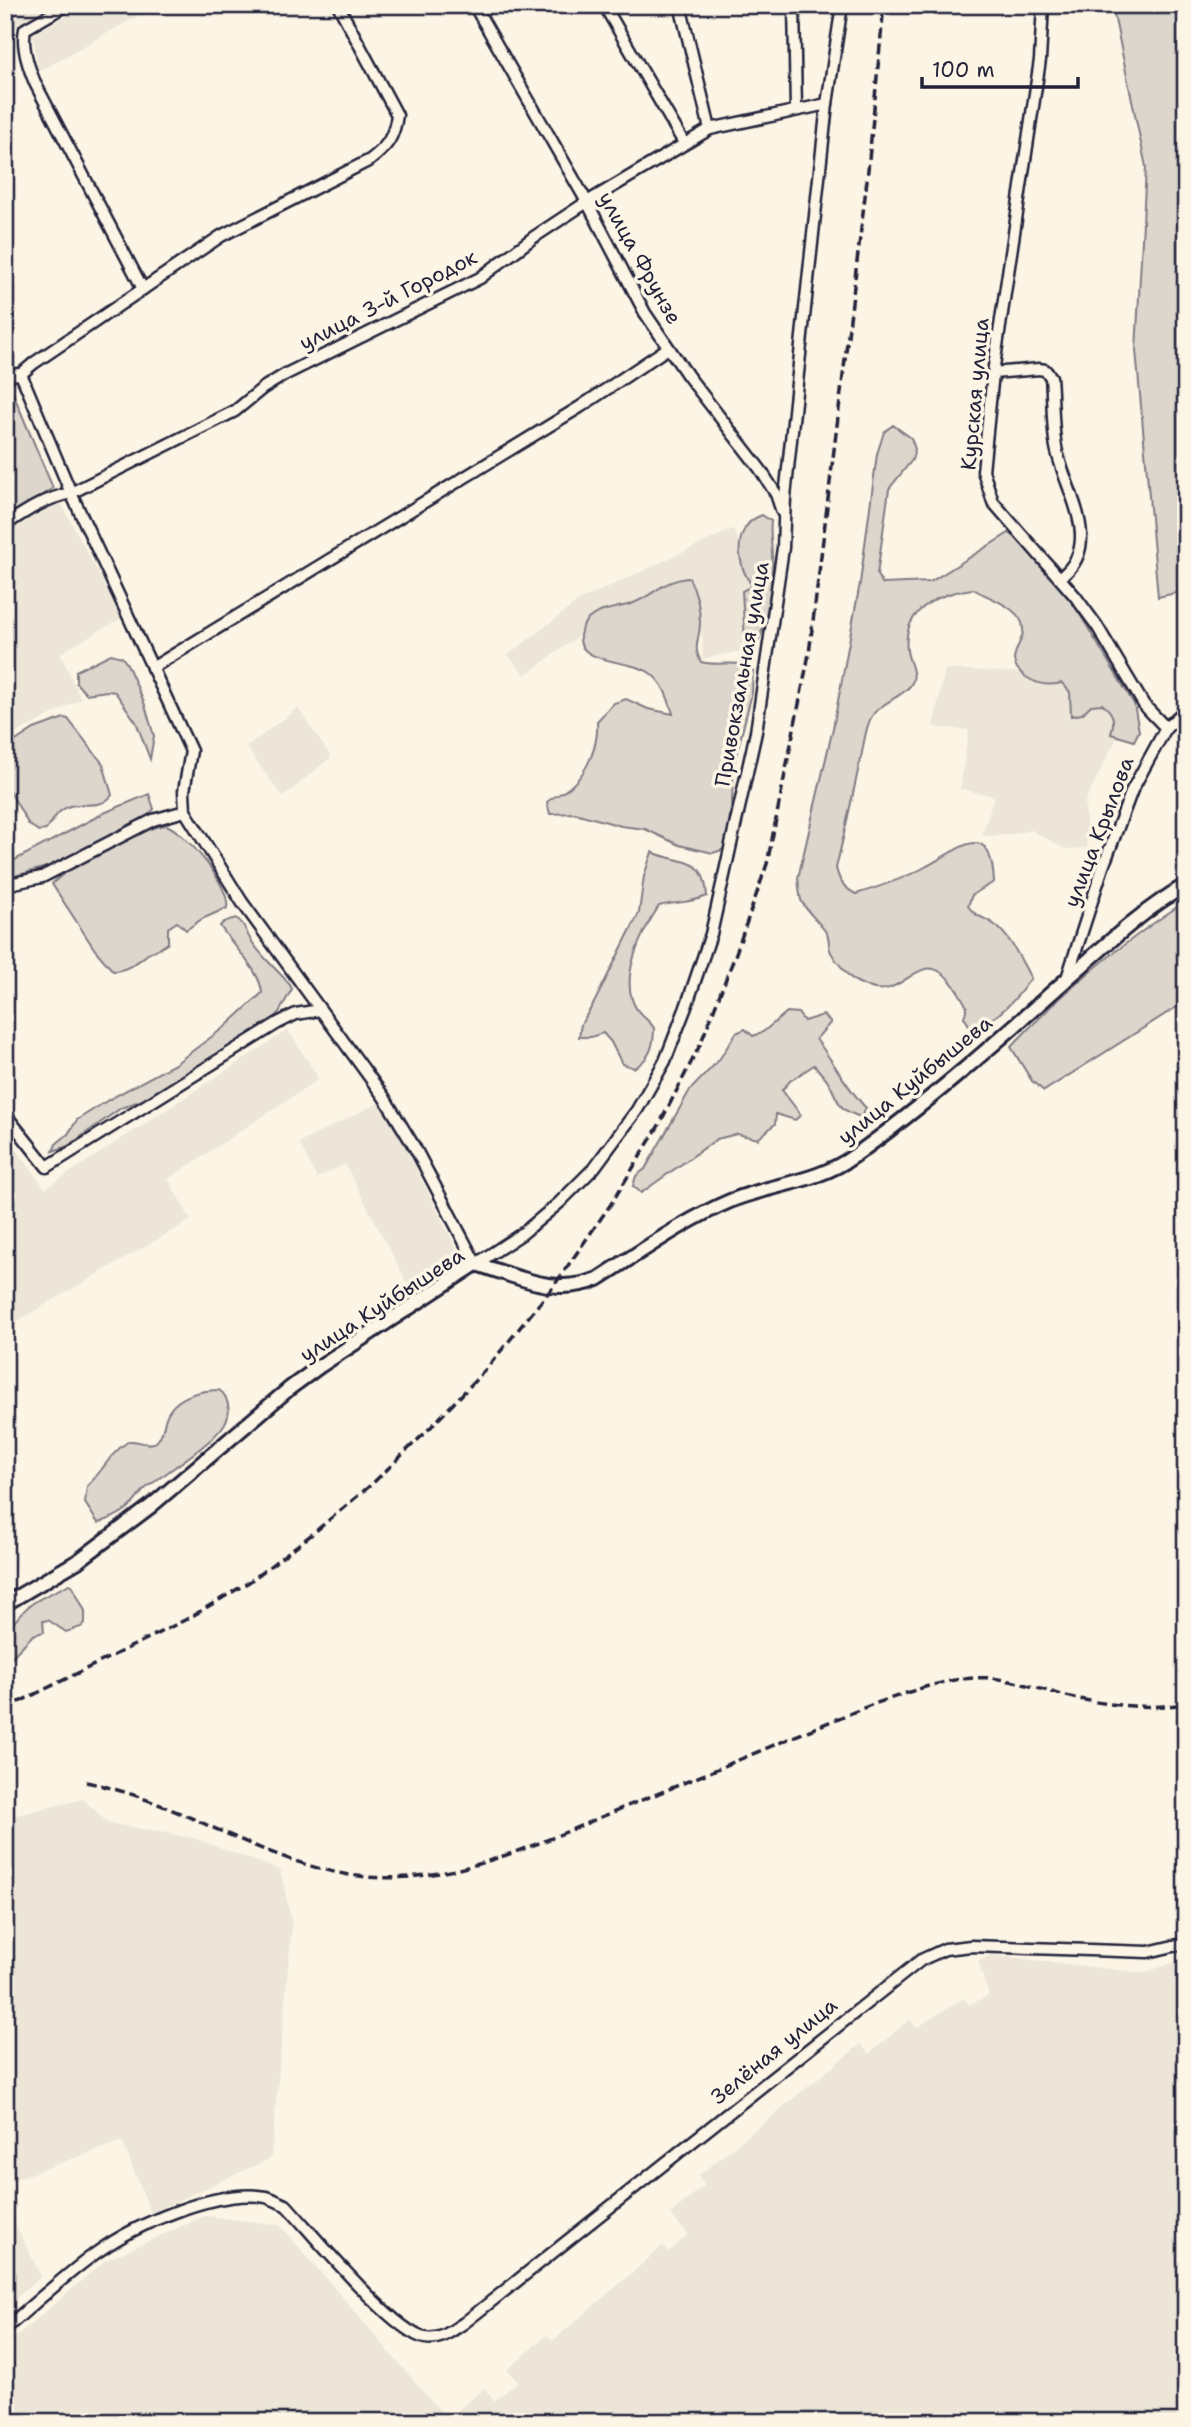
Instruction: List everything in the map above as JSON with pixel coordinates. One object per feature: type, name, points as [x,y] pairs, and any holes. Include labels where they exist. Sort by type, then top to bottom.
[{"type":"street","points":[[67,5],[25,29],[23,37],[29,68],[143,289]]},
{"type":"street","points":[[5,375],[21,374],[221,236],[379,153],[395,132],[397,115],[338,5]]},
{"type":"street","name":"улица Фрунзе","points":[[474,5],[587,202],[645,313],[668,348],[782,499]]},
{"type":"street","points":[[604,5],[684,143]]},
{"type":"street","points":[[680,5],[710,129]]},
{"type":"street","points":[[794,5],[796,109]]},
{"type":"street","name":"Привокзальная улица","points":[[475,1264],[523,1233],[559,1203],[594,1168],[637,1110],[665,1061],[687,1007],[711,934],[756,732],[783,548],[782,499],[827,104],[842,5]]},
{"type":"street","name":"Курская улица","points":[[1043,5],[1040,60],[993,373],[983,471],[993,502],[1061,577],[1097,626],[1143,705],[1166,728]]},
{"type":"street","name":"улица 3-й Городок","points":[[5,525],[37,504],[55,496],[71,494],[235,411],[263,388],[286,374],[480,278],[534,237],[587,202],[710,129],[827,104]]},
{"type":"street","points":[[152,668],[568,414],[668,348]]},
{"type":"street","points":[[993,373],[1039,369],[1049,373],[1051,377],[1056,448],[1075,503],[1081,537],[1078,559],[1061,577]]},
{"type":"street","points":[[21,374],[71,494],[191,751],[185,780],[185,811],[242,902],[384,1097],[409,1138],[475,1264]]},
{"type":"street","name":"улица Крылова","points":[[1066,980],[1103,867],[1132,790],[1147,758],[1166,728],[1186,709]]},
{"type":"street","points":[[5,885],[42,877],[153,820],[185,811]]},
{"type":"street","name":"улица Куйбышева","points":[[5,1604],[78,1560],[151,1506],[290,1388],[320,1366],[475,1264],[553,1287],[583,1285],[598,1279],[705,1213],[816,1177],[851,1159],[1066,980],[1118,932],[1155,903],[1186,884]]},
{"type":"street","points":[[5,1114],[47,1167],[278,1023],[296,1014],[320,1010]]},
{"type":"street","name":"Зелёная улица","points":[[5,2329],[98,2252],[148,2224],[209,2200],[266,2197],[286,2205],[391,2319],[415,2335],[427,2339],[440,2338],[464,2323],[921,1960],[945,1949],[971,1946],[1149,1952],[1186,1943]]},
{"type":"shaded area","points":[[5,5],[55,5],[5,32]]},
{"type":"shaded area","points":[[87,5],[157,5],[38,72],[33,34]]},
{"type":"shaded area","points":[[1112,5],[1181,5],[1186,21],[1186,541],[1176,593],[1158,597],[1136,350],[1146,167]]},
{"type":"shaded area","points":[[12,391],[53,488],[5,519],[5,395]]},
{"type":"shaded area","points":[[893,425],[911,438],[915,449],[912,460],[889,489],[877,575],[883,584],[930,582],[1009,533],[1017,538],[1067,593],[1134,704],[1139,731],[1134,741],[1111,734],[1112,717],[1102,704],[1091,705],[1082,714],[1071,716],[1070,692],[1062,683],[1039,683],[1018,670],[1014,657],[1023,631],[1019,617],[1008,607],[973,589],[935,600],[916,614],[910,624],[907,650],[913,673],[912,682],[906,690],[876,711],[870,720],[836,868],[843,884],[856,894],[910,874],[962,846],[980,844],[987,850],[992,862],[994,882],[972,895],[968,906],[1006,936],[1031,978],[997,1016],[970,1027],[964,1017],[967,1007],[952,983],[939,971],[928,969],[917,972],[895,986],[883,989],[868,987],[853,980],[833,956],[827,934],[803,904],[799,892],[798,878],[833,728],[860,583],[877,454],[884,432]]},
{"type":"shaded area","points":[[53,488],[122,618],[60,653],[81,699],[5,739],[5,519]]},
{"type":"shaded area","points":[[762,515],[771,521],[772,566],[768,609],[757,644],[745,640],[742,591],[752,586],[743,570],[740,542],[749,523]]},
{"type":"shaded area","points":[[733,529],[755,579],[751,649],[702,659],[703,639],[687,584],[595,624],[525,675],[508,655],[580,600]]},
{"type":"shaded area","points":[[689,578],[699,611],[697,647],[701,662],[739,664],[753,668],[752,693],[734,764],[725,849],[713,853],[679,845],[645,829],[621,826],[575,813],[550,814],[547,802],[570,787],[582,774],[594,748],[597,721],[614,703],[626,699],[648,709],[673,714],[662,686],[650,673],[587,652],[581,645],[582,627],[587,620],[600,612],[639,601],[665,585]]},
{"type":"shaded area","points":[[111,654],[122,657],[127,664],[144,702],[154,736],[150,759],[136,722],[115,692],[86,694],[76,683],[76,671]]},
{"type":"shaded area","points":[[945,669],[1069,675],[1129,714],[1085,801],[1087,848],[1065,849],[1031,830],[982,836],[994,796],[960,789],[969,730],[933,727]]},
{"type":"shaded area","points":[[298,708],[331,757],[283,797],[246,747]]},
{"type":"shaded area","points":[[68,719],[103,764],[112,795],[98,804],[70,806],[56,816],[46,830],[39,831],[29,825],[5,783],[5,748],[34,729]]},
{"type":"shaded area","points":[[149,794],[154,809],[144,820],[67,861],[5,879],[5,865],[104,813]]},
{"type":"shaded area","points":[[166,825],[185,838],[206,862],[222,888],[227,899],[227,908],[202,919],[186,930],[177,922],[168,928],[168,943],[127,968],[113,971],[95,950],[52,884],[106,849]]},
{"type":"shaded area","points":[[652,852],[697,867],[702,873],[707,896],[659,906],[634,956],[631,996],[638,1011],[654,1028],[654,1035],[647,1056],[634,1068],[622,1064],[611,1042],[603,1033],[579,1037],[581,1024],[639,913],[644,876]]},
{"type":"shaded area","points":[[1186,901],[1179,923],[1186,920],[1186,1001],[1044,1091],[1032,1081],[1011,1047],[1051,1006],[1094,969]]},
{"type":"shaded area","points":[[236,918],[243,924],[258,950],[292,989],[277,1016],[236,1046],[153,1096],[121,1108],[68,1146],[53,1151],[77,1120],[175,1064],[226,1026],[262,993],[257,976],[220,926]]},
{"type":"shaded area","points":[[787,1012],[798,1013],[804,1021],[823,1015],[831,1022],[816,1039],[866,1108],[861,1117],[842,1108],[829,1083],[814,1065],[790,1081],[782,1090],[801,1115],[795,1120],[776,1114],[775,1124],[758,1139],[737,1134],[717,1139],[641,1193],[633,1186],[636,1176],[645,1169],[690,1090],[719,1060],[736,1033],[745,1029],[753,1036],[763,1032]]},
{"type":"shaded area","points":[[288,1030],[319,1079],[168,1179],[191,1220],[5,1328],[5,1133],[45,1189]]},
{"type":"shaded area","points":[[382,1101],[460,1256],[408,1285],[345,1164],[317,1178],[299,1143]]},
{"type":"shaded area","points":[[219,1390],[226,1399],[228,1415],[214,1437],[145,1489],[127,1509],[98,1523],[85,1503],[87,1486],[112,1456],[129,1441],[150,1444],[156,1442],[168,1413],[179,1401],[194,1394]]},
{"type":"shaded area","points":[[69,1584],[85,1611],[85,1623],[66,1632],[48,1620],[43,1621],[44,1632],[33,1635],[5,1664],[5,1629],[34,1603]]},
{"type":"shaded area","points":[[83,1799],[108,1823],[193,1838],[280,1870],[292,1924],[271,2158],[151,2213],[122,2141],[5,2183],[5,1818]]},
{"type":"shaded area","points":[[991,1955],[1142,1973],[1186,1959],[1186,2422],[5,2422],[5,2346],[106,2260],[205,2216],[280,2225],[447,2419],[485,2388],[494,2401],[518,2382],[507,2370],[547,2335],[553,2341],[663,2246],[669,2252],[688,2234],[670,2214],[705,2185],[698,2176],[861,2044],[869,2054],[910,2019],[916,2028],[964,1998],[969,2005],[989,1995],[978,1962]]},
{"type":"shaded area","points":[[5,2204],[41,2276],[5,2308]]},
{"type":"railway","points":[[5,1709],[189,1618],[249,1582],[372,1484],[487,1368],[553,1287],[611,1204],[658,1127],[700,1045],[767,864],[809,654],[867,180],[884,5]]},
{"type":"railway","points":[[86,1782],[119,1790],[310,1866],[344,1874],[382,1878],[419,1876],[455,1870],[527,1848],[871,1705],[945,1682],[991,1678],[1106,1703],[1132,1706],[1186,1704]]}]
